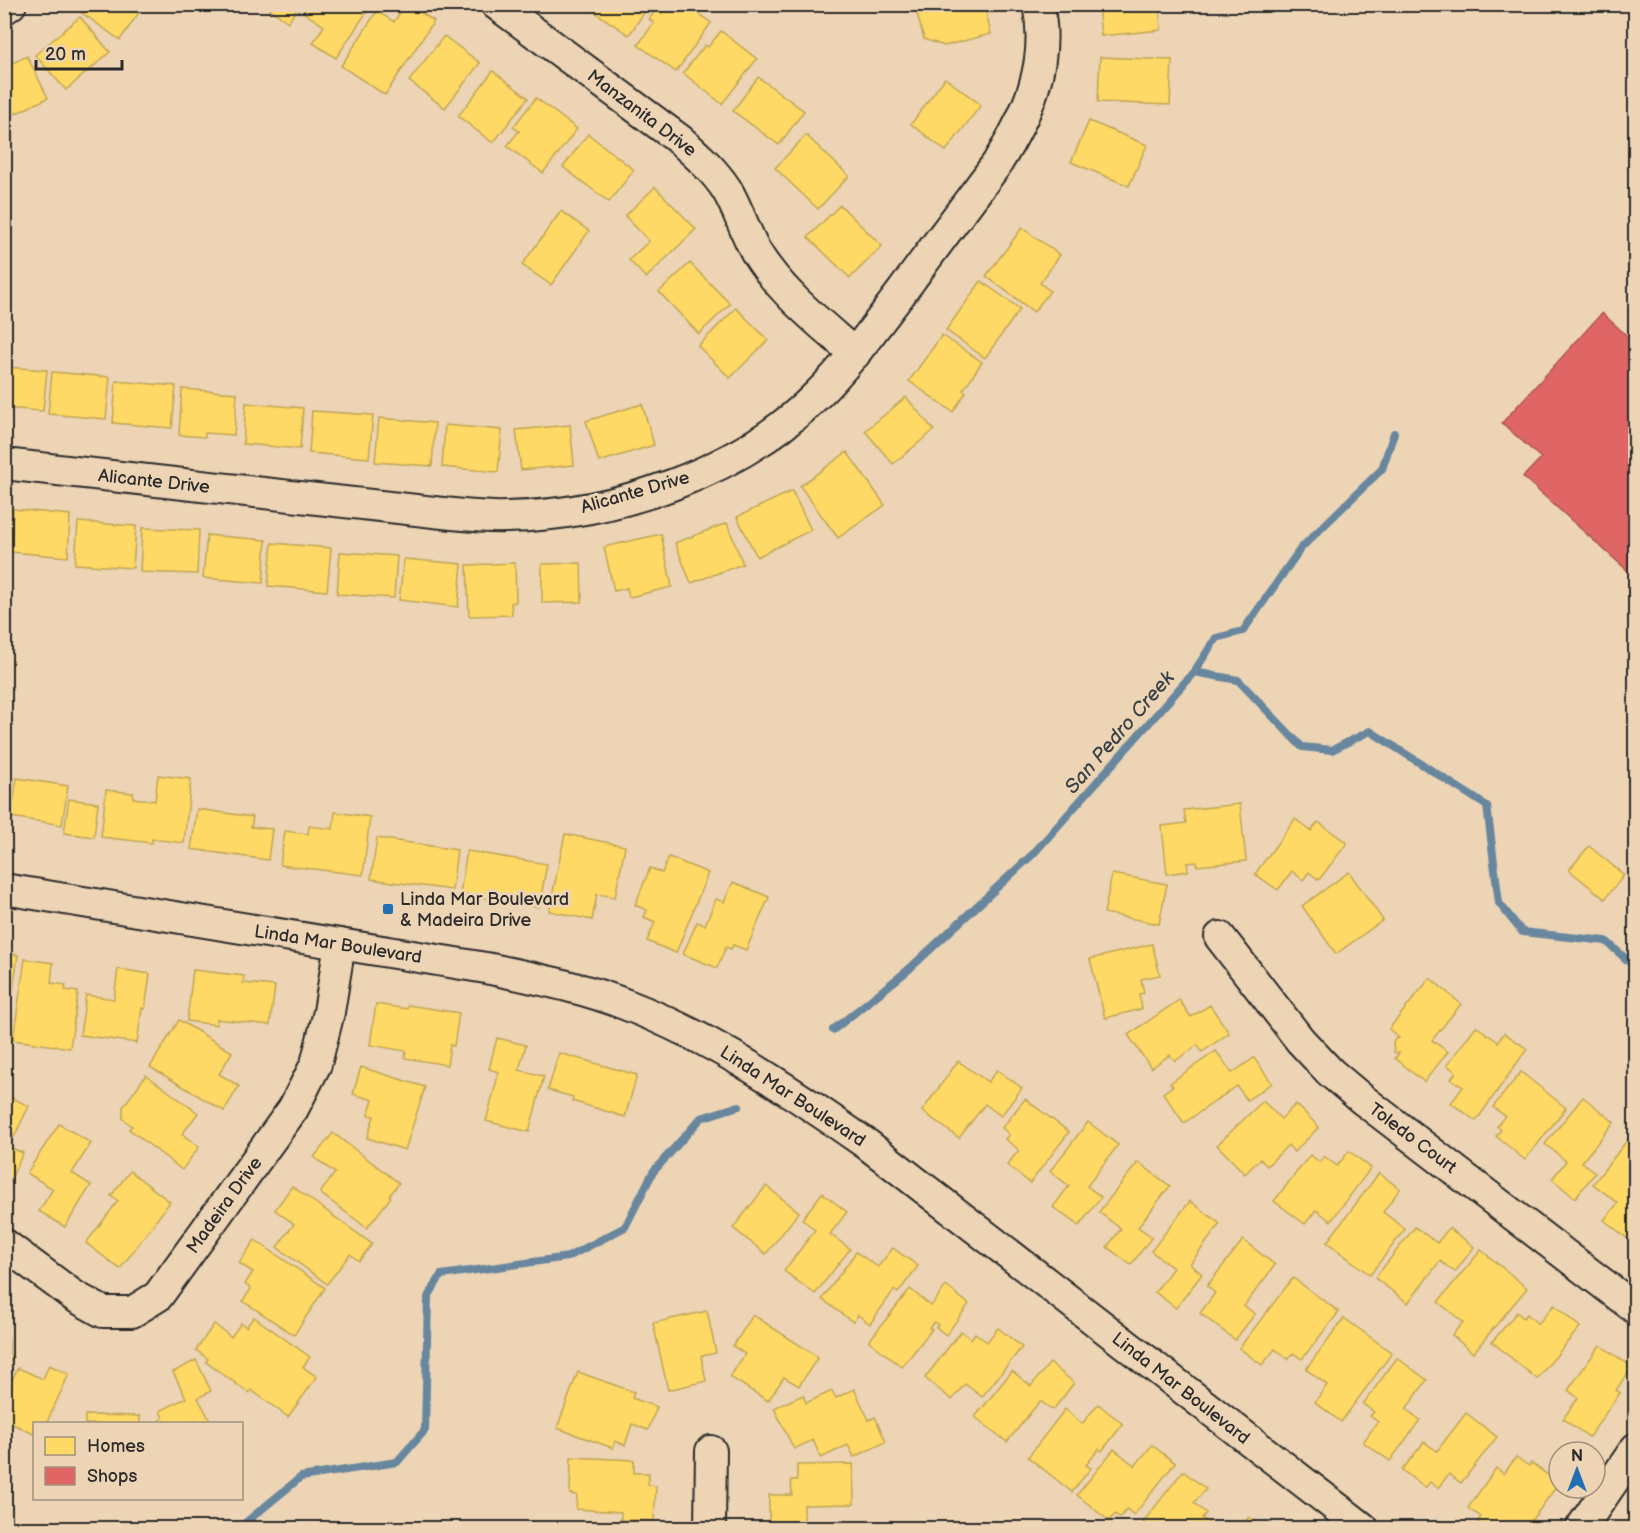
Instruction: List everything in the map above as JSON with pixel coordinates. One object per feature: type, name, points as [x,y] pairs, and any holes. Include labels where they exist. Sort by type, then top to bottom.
[{"type":"street","points":[[4,9],[11,4]]},
{"type":"street","name":"Manzanita Drive","points":[[496,4],[705,161],[726,190],[757,252],[778,282],[804,309],[855,354]]},
{"type":"street","name":"Alicante Drive","points":[[4,464],[443,513],[506,517],[563,512],[619,501],[676,484],[728,460],[776,431],[817,396],[855,354],[996,165],[1017,133],[1032,97],[1040,62],[1042,22],[1038,4]]},
{"type":"street","name":"Linda Mar Boulevard","points":[[4,889],[486,968],[558,983],[636,1009],[686,1030],[747,1063],[868,1145],[1363,1528]]},
{"type":"street","name":"Toledo Court","points":[[1220,937],[1300,1040],[1330,1072],[1362,1100],[1635,1309]]},
{"type":"street","name":"Madeira Drive","points":[[4,1244],[74,1296],[103,1312],[132,1312],[158,1296],[293,1109],[316,1064],[329,1012],[340,944]]},
{"type":"street","points":[[1581,1528],[1635,1448]]},
{"type":"street","points":[[710,1528],[711,1450]]},
{"type":"building: Homes","points":[[88,4],[145,4],[120,40],[82,13]]},
{"type":"building: Homes","points":[[263,4],[300,4],[288,22]]},
{"type":"building: Homes","points":[[308,4],[372,4],[336,58],[313,43],[324,26],[303,12]]},
{"type":"building: Homes","points":[[400,4],[408,4],[434,21],[385,95],[341,66],[377,11],[394,22],[401,11],[397,9]]},
{"type":"building: Homes","points":[[597,4],[650,4],[629,35],[593,11]]},
{"type":"building: Homes","points":[[667,4],[685,4],[711,23],[676,72],[638,45],[654,23],[649,19],[656,9],[661,13]]},
{"type":"building: Homes","points":[[936,4],[984,4],[991,34],[944,46],[924,39],[916,10]]},
{"type":"building: Homes","points":[[1098,4],[1159,4],[1161,30],[1101,36]]},
{"type":"building: Homes","points":[[80,17],[110,52],[66,90],[35,55]]},
{"type":"building: Homes","points":[[721,31],[757,59],[722,104],[683,73],[705,45],[708,47]]},
{"type":"building: Homes","points":[[444,36],[480,63],[445,108],[409,81]]},
{"type":"building: Homes","points":[[27,56],[48,98],[4,119],[4,67]]},
{"type":"building: Homes","points":[[1100,57],[1172,60],[1170,105],[1098,102]]},
{"type":"building: Homes","points":[[493,71],[528,98],[493,143],[458,116]]},
{"type":"building: Homes","points":[[758,77],[804,111],[779,145],[733,111]]},
{"type":"building: Homes","points":[[945,78],[981,105],[946,151],[911,124]]},
{"type":"building: Homes","points":[[536,98],[577,129],[543,173],[507,146],[519,131],[513,127]]},
{"type":"building: Homes","points":[[1089,121],[1147,145],[1129,186],[1071,162]]},
{"type":"building: Homes","points":[[588,134],[634,170],[609,202],[563,167]]},
{"type":"building: Homes","points":[[806,135],[849,176],[818,209],[775,168]]},
{"type":"building: Homes","points":[[655,187],[696,229],[646,278],[629,260],[649,241],[625,216]]},
{"type":"building: Homes","points":[[840,205],[882,246],[850,278],[808,237]]},
{"type":"building: Homes","points":[[561,211],[589,231],[551,285],[522,265]]},
{"type":"building: Homes","points":[[1022,228],[1060,255],[1040,283],[1050,291],[1034,312],[986,276]]},
{"type":"building: Homes","points":[[690,263],[730,304],[699,334],[659,292]]},
{"type":"building: Homes","points":[[981,281],[1020,309],[985,358],[946,330]]},
{"type":"building: Homes","points":[[736,308],[768,340],[730,378],[698,346]]},
{"type":"building: Homes","points":[[942,335],[982,362],[963,390],[966,392],[953,412],[909,381]]},
{"type":"building: Homes","points":[[4,367],[47,370],[43,411],[4,408]]},
{"type":"building: Homes","points":[[52,372],[110,377],[106,419],[48,414]]},
{"type":"building: Homes","points":[[116,381],[176,386],[172,428],[113,423]]},
{"type":"building: Homes","points":[[182,389],[237,393],[234,435],[205,433],[205,437],[179,435]]},
{"type":"building: Homes","points":[[906,397],[934,430],[893,464],[865,431]]},
{"type":"building: Homes","points":[[246,403],[303,408],[300,449],[243,444]]},
{"type":"building: Homes","points":[[642,404],[654,445],[599,462],[586,421]]},
{"type":"building: Homes","points":[[312,411],[373,415],[369,458],[309,453]]},
{"type":"building: Homes","points":[[379,418],[435,423],[432,466],[375,462]]},
{"type":"building: Homes","points":[[445,425],[502,430],[498,472],[442,467]]},
{"type":"building: Homes","points":[[570,425],[574,465],[521,470],[516,430]]},
{"type":"building: Homes","points":[[847,452],[885,505],[838,538],[800,486]]},
{"type":"building: Homes","points":[[792,491],[811,530],[757,557],[737,517]]},
{"type":"building: Homes","points":[[13,509],[70,515],[68,557],[10,552]]},
{"type":"building: Homes","points":[[78,522],[136,526],[133,568],[75,564]]},
{"type":"building: Homes","points":[[727,523],[743,564],[691,583],[675,543]]},
{"type":"building: Homes","points":[[142,528],[199,530],[197,574],[140,572]]},
{"type":"building: Homes","points":[[661,534],[672,587],[629,597],[627,588],[614,591],[604,547]]},
{"type":"building: Homes","points":[[207,535],[266,540],[263,583],[203,578]]},
{"type":"building: Homes","points":[[272,543],[331,548],[327,591],[268,586]]},
{"type":"building: Homes","points":[[340,552],[397,556],[394,598],[337,594]]},
{"type":"building: Homes","points":[[404,559],[462,564],[458,607],[399,600]]},
{"type":"building: Homes","points":[[515,563],[516,602],[511,603],[512,615],[469,616],[467,565]]},
{"type":"building: Homes","points":[[581,563],[582,602],[542,603],[542,564]]},
{"type":"building: Homes","points":[[158,775],[191,779],[184,843],[152,839],[152,843],[101,837],[106,790],[133,793],[133,798],[155,801]]},
{"type":"building: Homes","points":[[4,777],[14,778],[7,819],[4,819]]},
{"type":"building: Homes","points":[[17,778],[68,786],[62,825],[11,817]]},
{"type":"building: Homes","points":[[69,799],[98,803],[94,837],[64,833]]},
{"type":"building: Homes","points":[[1240,804],[1246,861],[1197,866],[1197,862],[1187,863],[1188,871],[1167,874],[1162,826],[1186,823],[1184,810]]},
{"type":"building: Homes","points":[[197,809],[253,817],[251,827],[272,829],[268,860],[191,849]]},
{"type":"building: Homes","points":[[335,812],[370,817],[363,875],[280,865],[285,831],[308,834],[309,826],[333,829]]},
{"type":"building: Homes","points":[[1295,819],[1311,831],[1318,822],[1347,843],[1319,880],[1309,872],[1303,880],[1292,871],[1278,890],[1255,874]]},
{"type":"building: Homes","points":[[565,834],[625,846],[615,897],[597,894],[592,920],[549,911]]},
{"type":"building: Homes","points":[[377,838],[457,850],[452,890],[371,879]]},
{"type":"building: Homes","points":[[1589,846],[1624,875],[1605,899],[1569,870]]},
{"type":"building: Homes","points":[[467,851],[547,864],[539,907],[460,894]]},
{"type":"building: Homes","points":[[669,857],[708,873],[676,953],[647,941],[655,922],[644,917],[647,910],[635,905],[650,868],[662,873]]},
{"type":"building: Homes","points":[[1349,872],[1383,920],[1336,954],[1302,906]]},
{"type":"building: Homes","points":[[1112,874],[1167,884],[1159,924],[1104,913]]},
{"type":"building: Homes","points":[[733,882],[769,897],[746,950],[733,945],[731,949],[726,947],[717,968],[683,954],[697,922],[705,925],[716,899],[724,902]]},
{"type":"building: Homes","points":[[1152,944],[1160,975],[1141,979],[1144,993],[1139,994],[1142,1009],[1105,1018],[1090,959]]},
{"type":"building: Homes","points":[[4,953],[18,955],[8,1025],[4,1025]]},
{"type":"building: Homes","points":[[25,959],[53,963],[51,983],[66,985],[65,990],[78,992],[70,1048],[13,1040]]},
{"type":"building: Homes","points":[[118,969],[150,974],[137,1043],[80,1035],[86,995],[114,999]]},
{"type":"building: Homes","points":[[193,970],[244,976],[243,983],[275,986],[270,1025],[217,1019],[217,1025],[187,1021]]},
{"type":"building: Homes","points":[[1430,978],[1461,1004],[1432,1040],[1448,1052],[1424,1082],[1395,1058],[1399,1053],[1394,1052],[1393,1043],[1399,1038],[1389,1029]]},
{"type":"building: Homes","points":[[1179,1000],[1191,1017],[1210,1005],[1229,1033],[1202,1052],[1198,1045],[1175,1061],[1170,1055],[1151,1068],[1128,1035]]},
{"type":"building: Homes","points":[[376,1004],[407,1009],[408,1005],[459,1013],[454,1046],[450,1045],[447,1065],[405,1058],[406,1051],[370,1045]]},
{"type":"building: Homes","points":[[179,1020],[232,1052],[219,1074],[239,1086],[224,1111],[150,1067]]},
{"type":"building: Homes","points":[[1476,1026],[1498,1042],[1504,1033],[1527,1049],[1476,1121],[1451,1103],[1463,1087],[1451,1079],[1456,1072],[1447,1065]]},
{"type":"building: Homes","points":[[497,1038],[526,1045],[519,1070],[544,1076],[529,1132],[486,1121],[499,1072],[489,1069]]},
{"type":"building: Homes","points":[[1216,1051],[1232,1073],[1254,1058],[1272,1083],[1247,1100],[1237,1086],[1184,1123],[1163,1093],[1173,1086],[1170,1083]]},
{"type":"building: Homes","points":[[559,1053],[637,1075],[625,1117],[572,1101],[573,1097],[548,1090]]},
{"type":"building: Homes","points":[[958,1061],[988,1082],[997,1070],[1022,1088],[1001,1116],[985,1104],[959,1138],[922,1111]]},
{"type":"building: Homes","points":[[361,1067],[425,1087],[405,1150],[367,1138],[374,1116],[368,1115],[373,1100],[353,1094]]},
{"type":"building: Homes","points":[[1521,1072],[1566,1108],[1525,1160],[1496,1136],[1501,1130],[1497,1126],[1505,1116],[1493,1107]]},
{"type":"building: Homes","points":[[146,1075],[198,1113],[182,1134],[199,1147],[182,1170],[129,1129],[132,1126],[123,1119],[123,1107]]},
{"type":"building: Homes","points":[[4,1094],[29,1106],[9,1147],[23,1153],[7,1187],[4,1185]]},
{"type":"building: Homes","points":[[1583,1097],[1614,1122],[1582,1162],[1595,1173],[1575,1198],[1552,1179],[1566,1161],[1545,1144]]},
{"type":"building: Homes","points":[[1025,1099],[1069,1132],[1030,1183],[1007,1165],[1019,1150],[1005,1139],[1009,1134],[1002,1128]]},
{"type":"building: Homes","points":[[1263,1101],[1281,1119],[1296,1104],[1319,1127],[1294,1152],[1288,1145],[1267,1166],[1260,1159],[1245,1174],[1217,1145]]},
{"type":"building: Homes","points":[[1088,1122],[1118,1145],[1087,1186],[1101,1197],[1079,1226],[1053,1207],[1069,1186],[1050,1171]]},
{"type":"building: Homes","points":[[59,1124],[91,1143],[72,1173],[91,1185],[65,1227],[39,1211],[53,1189],[27,1173]]},
{"type":"building: Homes","points":[[333,1133],[399,1183],[367,1228],[320,1193],[335,1173],[314,1157]]},
{"type":"building: Homes","points":[[1632,1134],[1636,1136],[1636,1229],[1628,1239],[1604,1220],[1618,1203],[1593,1184]]},
{"type":"building: Homes","points":[[1349,1151],[1371,1168],[1331,1221],[1316,1210],[1305,1224],[1274,1201],[1310,1155],[1320,1162],[1324,1156],[1337,1166]]},
{"type":"building: Homes","points":[[1138,1162],[1170,1186],[1138,1227],[1152,1237],[1131,1265],[1107,1247],[1121,1229],[1099,1212]]},
{"type":"building: Homes","points":[[130,1171],[170,1202],[120,1269],[86,1243],[118,1201],[111,1196]]},
{"type":"building: Homes","points":[[1379,1173],[1400,1189],[1383,1212],[1405,1229],[1370,1275],[1327,1242]]},
{"type":"building: Homes","points":[[292,1186],[372,1244],[359,1261],[350,1254],[327,1284],[277,1247],[294,1224],[275,1210]]},
{"type":"building: Homes","points":[[766,1186],[799,1212],[766,1254],[733,1228]]},
{"type":"building: Homes","points":[[822,1193],[847,1212],[830,1234],[850,1249],[815,1294],[784,1271],[815,1230],[802,1219]]},
{"type":"building: Homes","points":[[1190,1201],[1220,1224],[1190,1264],[1202,1274],[1176,1308],[1155,1292],[1173,1268],[1151,1251]]},
{"type":"building: Homes","points":[[1415,1227],[1437,1243],[1449,1228],[1474,1247],[1455,1272],[1440,1261],[1408,1303],[1375,1278]]},
{"type":"building: Homes","points":[[255,1240],[325,1288],[294,1335],[243,1301],[251,1289],[245,1284],[253,1272],[239,1263]]},
{"type":"building: Homes","points":[[1243,1240],[1275,1265],[1244,1306],[1255,1314],[1235,1340],[1200,1313],[1215,1293],[1207,1286]]},
{"type":"building: Homes","points":[[893,1248],[918,1266],[898,1293],[894,1290],[870,1324],[858,1315],[853,1322],[822,1299],[856,1252],[878,1267]]},
{"type":"building: Homes","points":[[1481,1250],[1527,1288],[1473,1353],[1452,1335],[1463,1322],[1438,1302]]},
{"type":"building: Homes","points":[[1293,1278],[1339,1312],[1302,1359],[1293,1353],[1288,1359],[1275,1349],[1262,1365],[1239,1348]]},
{"type":"building: Homes","points":[[946,1286],[969,1304],[946,1335],[936,1327],[938,1325],[934,1322],[929,1328],[932,1329],[902,1367],[869,1341],[910,1289],[931,1306]]},
{"type":"building: Homes","points":[[1554,1305],[1580,1327],[1537,1379],[1492,1342],[1517,1312],[1523,1318],[1527,1314],[1538,1324]]},
{"type":"building: Homes","points":[[707,1311],[716,1353],[701,1356],[706,1381],[668,1390],[653,1323]]},
{"type":"building: Homes","points":[[753,1315],[818,1357],[799,1386],[784,1377],[768,1401],[730,1377],[745,1354],[733,1346]]},
{"type":"building: Homes","points":[[254,1317],[310,1357],[303,1367],[317,1377],[288,1417],[251,1390],[249,1393],[206,1362],[208,1359],[196,1350],[214,1324],[231,1337],[241,1323],[246,1327]]},
{"type":"building: Homes","points":[[1344,1318],[1392,1353],[1341,1422],[1315,1402],[1327,1385],[1306,1369]]},
{"type":"building: Homes","points":[[998,1328],[1022,1347],[982,1397],[965,1384],[952,1400],[925,1378],[961,1331],[971,1339],[975,1333],[987,1342]]},
{"type":"building: Homes","points":[[4,1337],[9,1340],[9,1354],[13,1357],[4,1372]]},
{"type":"building: Homes","points":[[1600,1345],[1632,1367],[1616,1390],[1620,1393],[1589,1437],[1563,1419],[1578,1398],[1568,1390]]},
{"type":"building: Homes","points":[[1397,1358],[1427,1380],[1406,1409],[1420,1420],[1390,1461],[1363,1442],[1378,1422],[1370,1416],[1374,1412],[1363,1404]]},
{"type":"building: Homes","points":[[196,1360],[211,1391],[198,1398],[211,1422],[160,1422],[163,1418],[160,1411],[186,1398],[173,1372]]},
{"type":"building: Homes","points":[[1050,1363],[1074,1383],[1053,1410],[1040,1401],[1007,1442],[975,1417],[1012,1371],[1031,1386]]},
{"type":"building: Homes","points":[[49,1365],[69,1374],[47,1422],[33,1422],[33,1434],[4,1420],[4,1396],[18,1368],[43,1379]]},
{"type":"building: Homes","points":[[578,1372],[634,1392],[632,1398],[657,1407],[648,1430],[632,1424],[625,1445],[615,1441],[613,1448],[557,1428]]},
{"type":"building: Homes","points":[[854,1389],[869,1420],[875,1417],[886,1442],[854,1457],[848,1445],[821,1458],[813,1440],[794,1449],[774,1408],[803,1395],[806,1403],[832,1391],[836,1398]]},
{"type":"building: Homes","points":[[1098,1404],[1123,1424],[1102,1451],[1099,1449],[1086,1465],[1091,1468],[1072,1492],[1028,1457],[1065,1409],[1082,1424]]},
{"type":"building: Homes","points":[[1466,1413],[1497,1437],[1461,1483],[1449,1474],[1438,1488],[1430,1482],[1425,1488],[1402,1470],[1424,1442],[1437,1451]]},
{"type":"building: Homes","points":[[85,1415],[140,1416],[140,1422],[85,1422]]},
{"type":"building: Homes","points":[[1152,1445],[1175,1463],[1134,1515],[1127,1509],[1120,1518],[1115,1514],[1109,1521],[1077,1495],[1114,1449],[1135,1466]]},
{"type":"building: Homes","points":[[571,1457],[634,1460],[634,1473],[649,1473],[648,1485],[656,1486],[654,1521],[621,1520],[621,1512],[576,1509],[577,1495],[570,1494]]},
{"type":"building: Homes","points":[[1516,1457],[1529,1466],[1531,1463],[1547,1474],[1547,1499],[1526,1528],[1479,1528],[1478,1521],[1481,1517],[1468,1508],[1496,1468],[1504,1474]]},
{"type":"building: Homes","points":[[853,1464],[854,1504],[804,1505],[804,1522],[769,1523],[769,1495],[792,1495],[791,1480],[797,1480],[797,1465]]},
{"type":"building: Homes","points":[[1183,1471],[1206,1489],[1194,1503],[1206,1513],[1202,1518],[1214,1527],[1151,1528],[1143,1522]]},
{"type":"building: Homes","points":[[1249,1517],[1262,1528],[1240,1528]]},
{"type":"building: Shops","points":[[1602,313],[1636,344],[1636,578],[1523,477],[1541,458],[1502,423]]},
{"type":"waterway","points":[[1194,672],[1216,638],[1243,631],[1301,548],[1382,469],[1394,433]]},
{"type":"waterway","name":"San Pedro Creek","points":[[833,1030],[907,971],[1033,854],[1194,672],[1238,680],[1302,747],[1332,750],[1370,731],[1487,806],[1499,903],[1522,932],[1606,941],[1636,968]]},
{"type":"waterway","points":[[239,1528],[301,1477],[397,1462],[425,1430],[428,1297],[441,1275],[568,1257],[625,1227],[653,1172],[701,1118],[739,1106]]},
{"type":"place","name":"Linda Mar Boulevard & Madeira Drive","points":[[388,909]]}]
